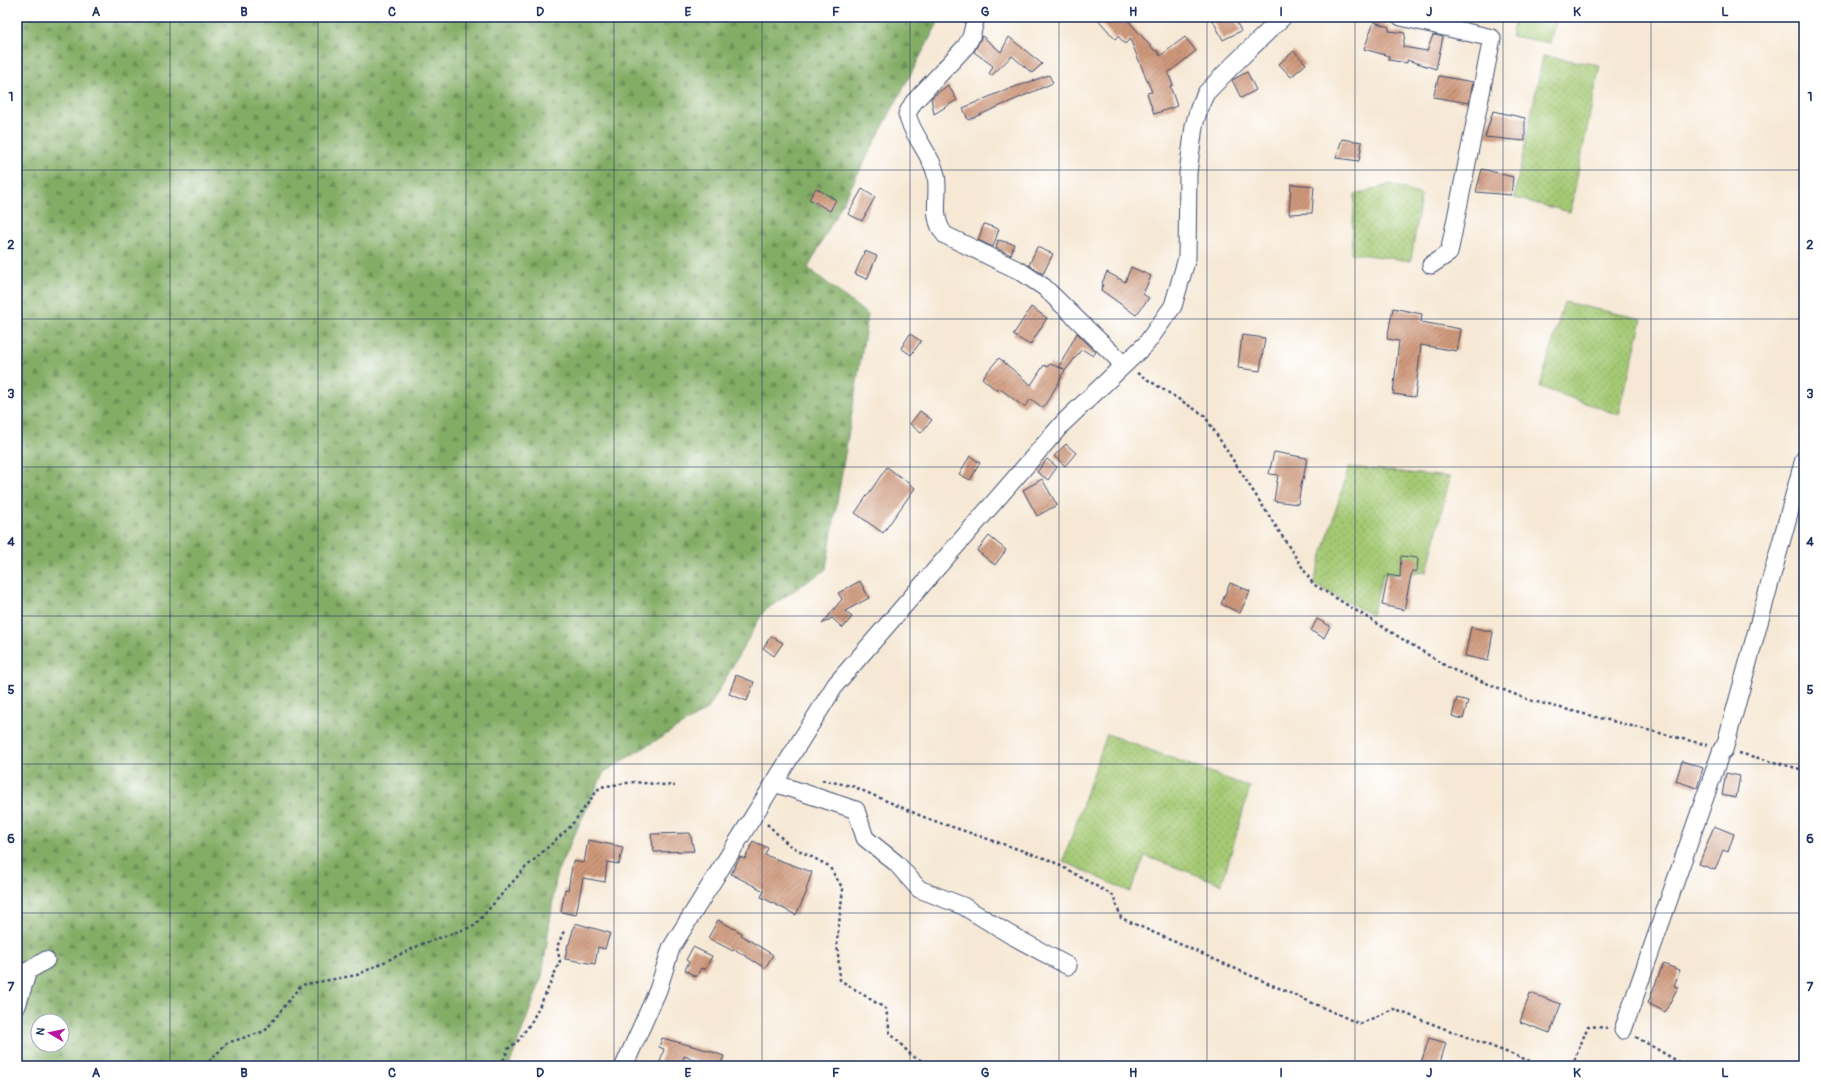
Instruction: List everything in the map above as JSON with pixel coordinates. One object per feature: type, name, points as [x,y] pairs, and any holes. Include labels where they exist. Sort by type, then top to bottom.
[{"type":"street","points":[[976,17],[971,37],[966,46],[913,103],[907,114],[909,122],[930,158],[936,176],[936,216],[939,227],[945,235],[1020,272],[1044,287],[1124,365]]},
{"type":"street","points":[[624,1066],[658,990],[671,948],[836,684],[1063,424],[1146,344],[1173,306],[1187,258],[1188,173],[1194,126],[1206,93],[1230,67],[1283,17]]},
{"type":"street","points":[[1401,17],[1492,38],[1449,253],[1430,265]]},
{"type":"street","points":[[1623,1030],[1722,749],[1724,750],[1804,459]]},
{"type":"street","points":[[774,783],[856,810],[865,838],[896,863],[919,889],[963,906],[1009,934],[1068,966]]},
{"type":"street","points":[[17,1006],[28,971],[46,960]]},
{"type":"path","points":[[1124,365],[1204,415],[1313,584],[1458,672],[1529,700],[1804,770]]},
{"type":"path","points":[[817,779],[852,786],[926,818],[1050,860],[1114,896],[1121,918],[1360,1024],[1393,1008],[1543,1066]]},
{"type":"path","points":[[205,1066],[227,1043],[266,1031],[302,985],[357,975],[422,944],[474,926],[524,869],[570,827],[600,787],[634,782],[675,786]]},
{"type":"path","points":[[755,813],[789,845],[829,866],[843,889],[836,941],[840,980],[886,1009],[890,1033],[912,1056],[933,1066]]},
{"type":"path","points":[[501,1066],[508,1049],[518,1041],[532,1020],[546,993],[560,961],[557,947],[564,931]]},
{"type":"green space","points":[[17,17],[941,17],[808,268],[868,315],[826,569],[764,611],[708,709],[604,772],[557,872],[542,977],[509,1066],[17,1066]]},
{"type":"green space","points":[[1516,17],[1557,17],[1550,43],[1511,36]]},
{"type":"green space","points":[[1543,56],[1600,65],[1570,212],[1514,198]]},
{"type":"green space","points":[[1391,184],[1421,195],[1411,261],[1351,253],[1355,195]]},
{"type":"green space","points":[[1564,302],[1642,319],[1619,415],[1540,387]]},
{"type":"green space","points":[[1349,467],[1450,477],[1427,572],[1388,575],[1384,572],[1372,615],[1313,584]]},
{"type":"green space","points":[[1107,734],[1250,787],[1222,884],[1145,856],[1130,892],[1063,861]]},
{"type":"building","points":[[1096,17],[1125,17],[1155,51],[1157,50],[1160,56],[1185,37],[1196,51],[1168,73],[1173,85],[1170,86],[1177,106],[1154,114],[1147,93],[1152,92],[1130,39],[1125,44],[1118,36],[1115,39]]},
{"type":"building","points":[[1211,17],[1234,17],[1241,31],[1223,40]]},
{"type":"building","points":[[1374,22],[1389,27],[1389,31],[1405,33],[1403,47],[1427,51],[1433,35],[1443,37],[1436,69],[1407,60],[1407,63],[1389,60],[1389,56],[1364,49]]},
{"type":"building","points":[[982,36],[1001,52],[1009,37],[1042,64],[1032,73],[1012,56],[991,76],[989,74],[993,66],[974,52]]},
{"type":"building","points":[[1294,51],[1306,64],[1291,77],[1279,64]]},
{"type":"building","points":[[1247,72],[1256,90],[1241,98],[1232,80]]},
{"type":"building","points":[[1049,75],[1053,83],[968,120],[963,108],[998,93]]},
{"type":"building","points":[[1439,76],[1473,82],[1469,103],[1433,97]]},
{"type":"building","points":[[948,85],[957,100],[934,114],[931,98]]},
{"type":"building","points":[[1493,111],[1525,118],[1525,141],[1485,137]]},
{"type":"building","points":[[1342,139],[1362,142],[1359,161],[1336,158]]},
{"type":"building","points":[[1482,169],[1513,177],[1511,195],[1476,192]]},
{"type":"building","points":[[1291,184],[1314,186],[1312,213],[1289,214]]},
{"type":"building","points":[[816,188],[836,200],[830,211],[809,199]]},
{"type":"building","points":[[862,189],[875,197],[862,221],[848,214]]},
{"type":"building","points":[[984,224],[999,229],[993,247],[978,240]]},
{"type":"building","points":[[998,240],[1014,244],[1011,255],[996,248]]},
{"type":"building","points":[[1037,247],[1053,254],[1043,274],[1029,265]]},
{"type":"building","points":[[865,251],[877,256],[867,279],[855,274]]},
{"type":"building","points":[[1131,267],[1151,276],[1143,294],[1149,298],[1136,315],[1101,290],[1102,283],[1107,272],[1125,282]]},
{"type":"building","points":[[1031,307],[1047,318],[1030,345],[1013,335]]},
{"type":"building","points":[[1393,308],[1422,314],[1421,322],[1461,329],[1457,351],[1421,345],[1415,397],[1393,394],[1399,341],[1387,339]]},
{"type":"building","points":[[1077,333],[1096,352],[1093,356],[1082,349],[1061,376],[1062,377],[1043,408],[1031,399],[1024,407],[999,388],[997,391],[982,378],[999,358],[1031,385],[1044,365],[1047,367],[1050,364],[1064,369],[1059,367]]},
{"type":"building","points":[[910,334],[921,341],[911,355],[901,348]]},
{"type":"building","points":[[1242,335],[1265,338],[1260,371],[1238,368]]},
{"type":"building","points":[[920,411],[932,420],[921,433],[910,424]]},
{"type":"building","points":[[1066,444],[1076,453],[1065,466],[1054,456]]},
{"type":"building","points":[[1274,452],[1307,458],[1298,504],[1274,501],[1278,475],[1269,474]]},
{"type":"building","points":[[970,456],[980,463],[970,480],[959,474]]},
{"type":"building","points":[[1047,459],[1057,467],[1048,480],[1037,472]]},
{"type":"building","points":[[887,467],[915,488],[883,533],[855,513]]},
{"type":"building","points":[[1042,479],[1057,505],[1037,516],[1023,490]]},
{"type":"building","points":[[989,536],[1006,550],[995,565],[977,551]]},
{"type":"building","points":[[1401,556],[1418,558],[1417,571],[1412,571],[1404,610],[1382,605],[1388,575],[1400,577]]},
{"type":"building","points":[[860,581],[869,598],[845,611],[852,617],[843,628],[832,618],[822,624],[842,599],[838,593]]},
{"type":"building","points":[[1230,583],[1250,591],[1240,613],[1221,604]]},
{"type":"building","points":[[1317,619],[1330,626],[1324,638],[1311,631]]},
{"type":"building","points":[[1471,627],[1493,632],[1488,661],[1465,656]]},
{"type":"building","points":[[771,636],[783,643],[774,656],[763,648]]},
{"type":"building","points":[[736,675],[754,682],[747,701],[729,694]]},
{"type":"building","points":[[1457,698],[1468,701],[1463,719],[1452,716]]},
{"type":"building","points":[[1682,761],[1703,768],[1697,788],[1676,781]]},
{"type":"building","points":[[1726,773],[1740,776],[1736,798],[1722,795]]},
{"type":"building","points":[[1714,826],[1734,834],[1728,852],[1723,850],[1715,870],[1699,864]]},
{"type":"building","points":[[690,833],[694,851],[654,852],[651,834]]},
{"type":"building","points":[[588,840],[623,847],[619,864],[607,862],[605,882],[583,878],[576,915],[561,912],[565,889],[568,890],[573,861],[584,863]]},
{"type":"building","points":[[753,841],[768,848],[765,855],[812,872],[806,890],[807,891],[796,915],[761,897],[764,891],[731,874],[740,857],[745,859]]},
{"type":"building","points":[[718,920],[742,933],[741,935],[773,955],[765,968],[734,949],[733,951],[708,938]]},
{"type":"building","points":[[575,923],[610,933],[605,949],[598,947],[595,964],[565,959]]},
{"type":"building","points":[[693,947],[712,956],[705,970],[701,968],[696,977],[685,970],[689,962],[686,960]]},
{"type":"building","points":[[1663,964],[1680,970],[1674,986],[1678,987],[1665,1012],[1648,1003]]},
{"type":"building","points":[[1530,993],[1561,1004],[1550,1033],[1520,1022]]},
{"type":"building","points":[[662,1038],[724,1056],[720,1066],[710,1066],[684,1056],[681,1066],[659,1066],[664,1049],[659,1047]]},
{"type":"building","points":[[1429,1038],[1446,1043],[1439,1066],[1420,1066]]}]
